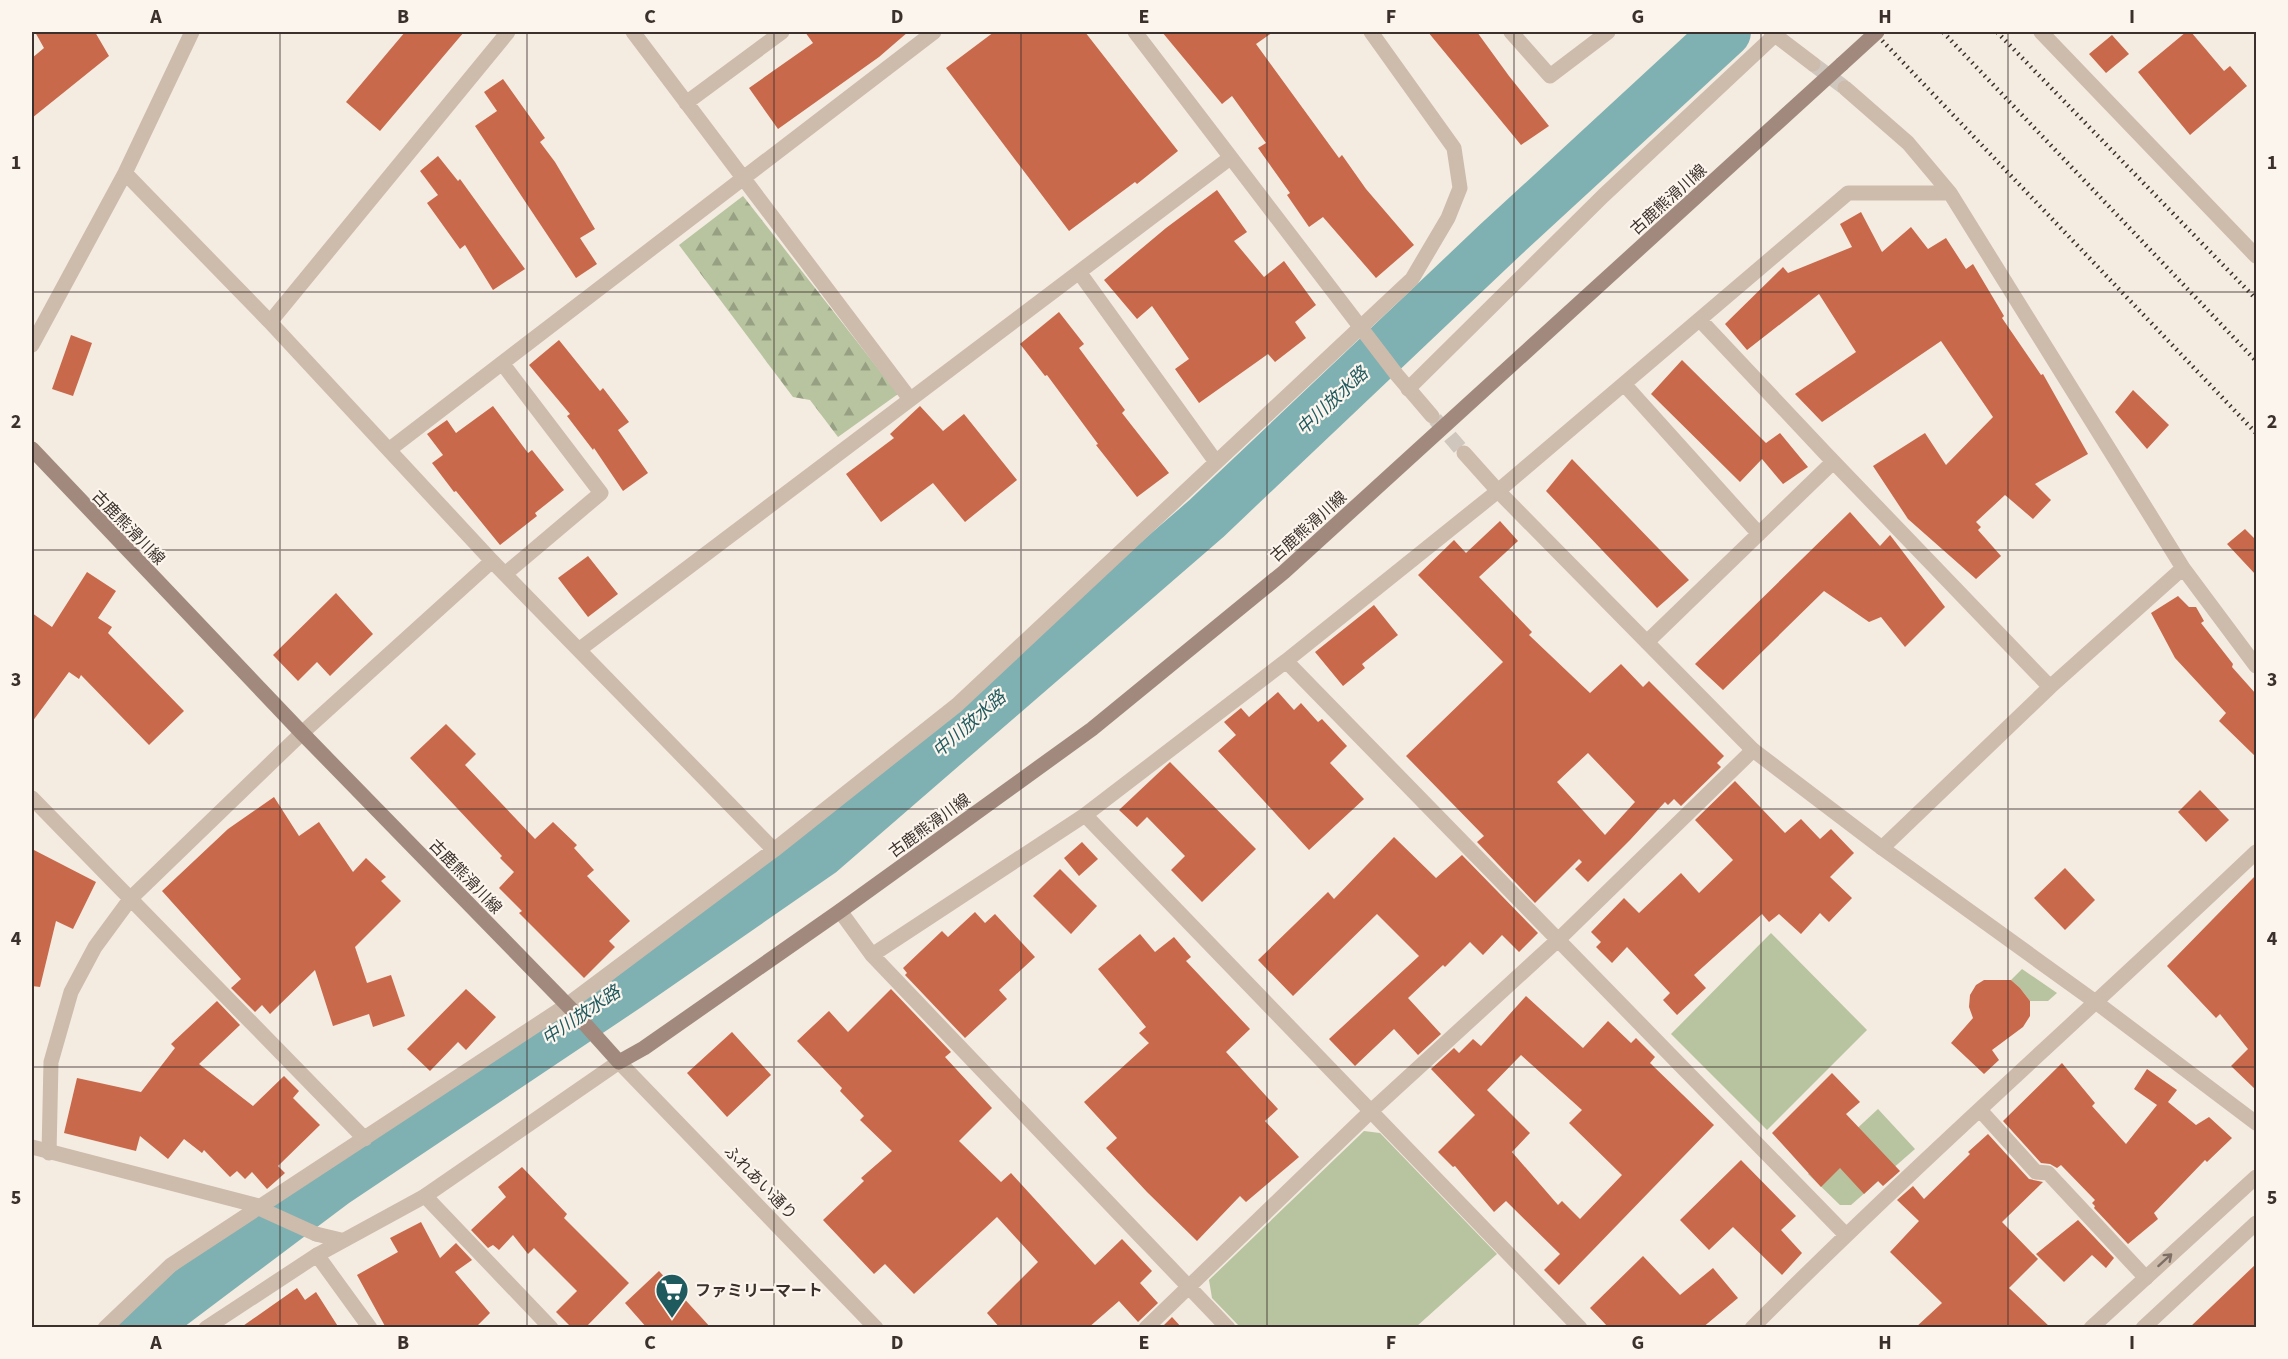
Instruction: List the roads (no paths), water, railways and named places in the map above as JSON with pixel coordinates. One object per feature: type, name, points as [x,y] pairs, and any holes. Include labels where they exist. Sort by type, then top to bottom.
[{"type":"main road","name":"古鹿熊滑川線","points":[[32,449],[302,733],[571,1009],[619,1062],[644,1048],[840,912],[1092,729],[1284,573],[1877,32]]},
{"type":"street","points":[[32,345],[125,173],[192,32]]},
{"type":"street","points":[[270,321],[508,32]]},
{"type":"street","points":[[633,32],[910,399]]},
{"type":"street","points":[[686,103],[782,32]]},
{"type":"street","points":[[390,449],[934,32]]},
{"type":"street","points":[[1135,32],[1397,375],[1432,416]]},
{"type":"street","points":[[105,1328],[171,1265],[571,1009],[957,705],[1216,462],[1363,329],[1412,279],[1448,218],[1460,188],[1454,148],[1371,32]]},
{"type":"street","points":[[1511,32],[1550,76],[1608,32]]},
{"type":"street","points":[[2042,32],[2256,256]]},
{"type":"street","points":[[1408,389],[1603,196],[1773,33],[1813,64]]},
{"type":"street","points":[[1845,88],[1908,143],[1950,194],[2182,568],[2256,666]]},
{"type":"street","points":[[580,649],[1230,158]]},
{"type":"street","points":[[125,173],[270,321],[492,561],[774,850]]},
{"type":"street","points":[[872,955],[1085,815],[1286,661],[1498,491],[1848,193],[1950,194]]},
{"type":"street","points":[[1079,272],[1216,462]]},
{"type":"street","points":[[1700,320],[2050,687]]},
{"type":"street","points":[[502,363],[601,493],[505,574]]},
{"type":"street","points":[[1624,384],[1759,534]]},
{"type":"street","points":[[1464,453],[1498,491],[1753,750],[1882,848],[2097,1003],[2256,1123]]},
{"type":"street","points":[[1647,642],[1833,462]]},
{"type":"street","points":[[49,1153],[51,1062],[71,992],[95,947],[131,898],[302,733],[492,561]]},
{"type":"street","points":[[1882,848],[2050,687],[2182,568]]},
{"type":"street","points":[[1286,661],[1845,1234]]},
{"type":"street","points":[[1146,1328],[1370,1112],[1559,939],[1753,750]]},
{"type":"street","points":[[32,798],[365,1139]]},
{"type":"street","points":[[1085,815],[1580,1328]]},
{"type":"street","points":[[1752,1328],[1845,1234],[2097,1003],[2256,852]]},
{"type":"street","points":[[840,912],[872,955],[1228,1328]]},
{"type":"street","points":[[206,1328],[341,1240],[425,1196],[619,1062]]},
{"type":"street","name":"ふれあい通り","points":[[619,1062],[876,1328]]},
{"type":"street","points":[[1980,1110],[2036,1172],[2048,1173],[2146,1278]]},
{"type":"street","points":[[32,1147],[261,1208],[316,1234],[341,1240]]},
{"type":"street","points":[[2091,1328],[2256,1177]]},
{"type":"street","points":[[425,1196],[551,1328]]},
{"type":"street","points":[[2143,1328],[2256,1223]]},
{"type":"street","points":[[317,1255],[370,1328]]},
{"type":"waterway","name":"中川放水路","points":[[141,1328],[334,1183],[628,986],[820,853],[1207,518],[1497,243],[1726,32]]},
{"type":"tunnel","points":[[1813,64],[1845,88]]},
{"type":"tunnel","points":[[1435,419],[1464,453]]},
{"type":"railway","points":[[1874,32],[2256,433]]},
{"type":"railway","points":[[1943,32],[2256,361]]},
{"type":"railway","points":[[1997,32],[2256,299]]},
{"type":"place","name":"ファミリーマート","points":[[672,1319]]}]
